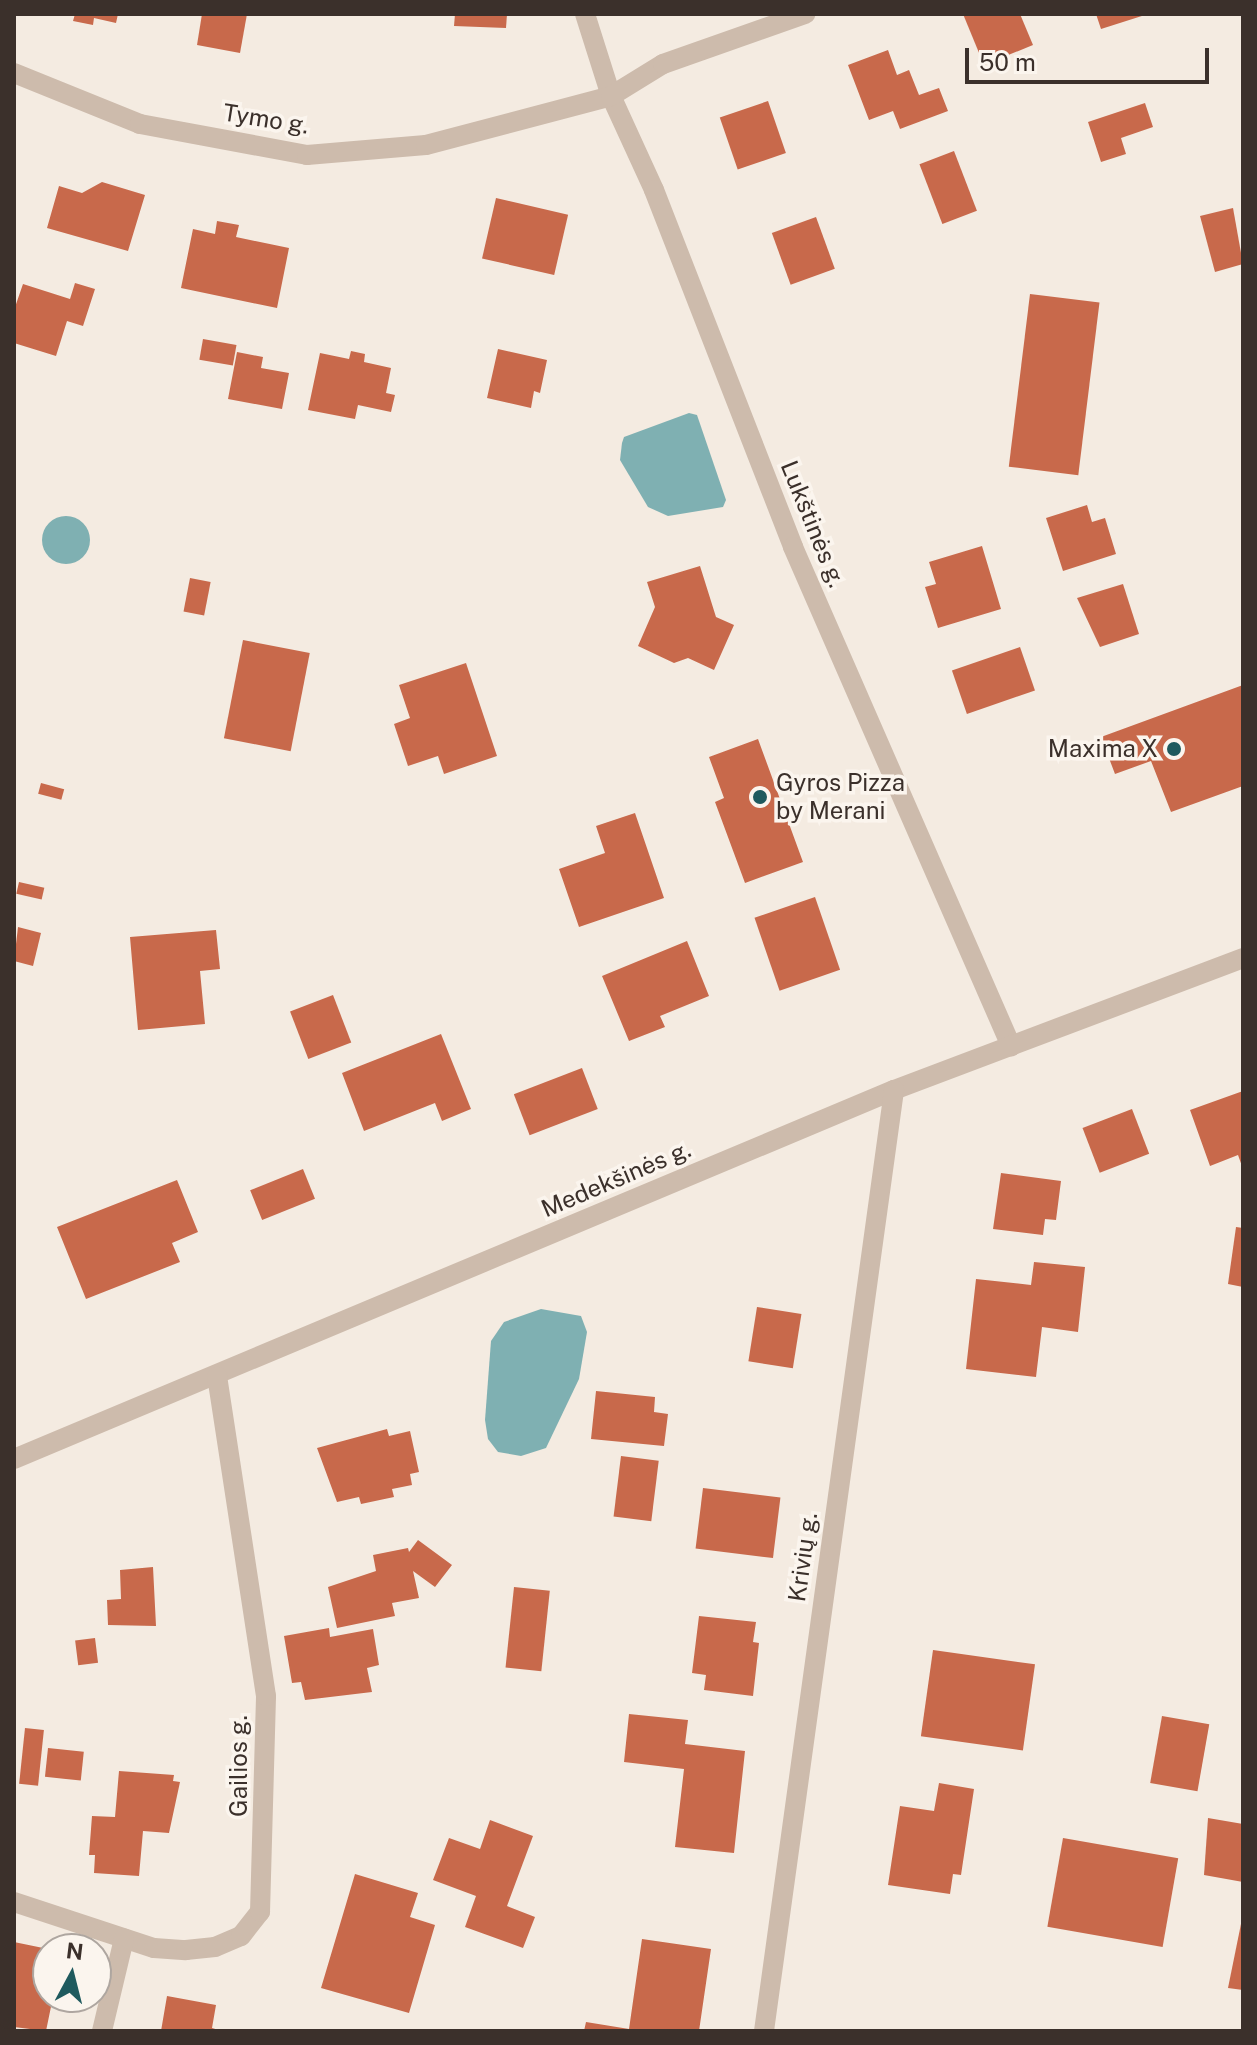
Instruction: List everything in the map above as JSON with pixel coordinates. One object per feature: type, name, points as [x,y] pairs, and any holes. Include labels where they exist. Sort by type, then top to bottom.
[{"type":"street","name":"Lukštinės g.","points":[[585,14],[611,96],[654,190],[849,680],[1011,1046]]},
{"type":"street","name":"Tymo g.","points":[[14,73],[140,124],[307,155],[426,145],[611,96],[663,64],[805,14]]},
{"type":"street","name":"Medekšinės g.","points":[[14,1458],[217,1377],[894,1090],[1243,958]]},
{"type":"street","name":"Krivių g.","points":[[764,2031],[894,1090]]},
{"type":"street","name":"Gailios g.","points":[[14,1902],[154,1948],[215,1947],[241,1936],[260,1912],[263,1898],[266,1696],[217,1377]]},
{"type":"street","points":[[102,2031],[124,1939]]},
{"type":"water","points":[[689,413],[697,415],[726,500],[723,507],[668,516],[648,507],[620,460],[622,443],[624,437]]},
{"type":"water","points":[[66,516],[83,523],[90,540],[83,557],[66,564],[49,557],[42,540],[49,523]]},
{"type":"water","points":[[541,1309],[581,1316],[587,1332],[579,1379],[546,1448],[521,1456],[498,1452],[488,1439],[485,1420],[491,1341],[504,1322]]},
{"type":"building","points":[[75,14],[118,14],[116,23],[94,18],[93,25],[73,21]]},
{"type":"building","points":[[202,14],[247,14],[240,53],[197,45]]},
{"type":"building","points":[[455,14],[507,14],[506,28],[454,26]]},
{"type":"building","points":[[963,14],[1020,14],[1033,45],[984,65]]},
{"type":"building","points":[[1096,14],[1145,14],[1145,15],[1101,29]]},
{"type":"building","points":[[888,50],[897,75],[909,70],[919,95],[939,88],[948,111],[900,129],[893,111],[869,120],[848,65]]},
{"type":"building","points":[[768,101],[786,153],[738,170],[720,118]]},
{"type":"building","points":[[1145,103],[1153,127],[1121,138],[1126,154],[1101,162],[1088,122]]},
{"type":"building","points":[[954,151],[977,211],[942,224],[919,164]]},
{"type":"building","points":[[102,182],[145,195],[128,251],[47,228],[59,186],[82,193]]},
{"type":"building","points":[[496,198],[568,215],[554,275],[482,258]]},
{"type":"building","points":[[1233,208],[1243,264],[1215,272],[1200,216]]},
{"type":"building","points":[[816,217],[835,269],[791,285],[772,233]]},
{"type":"building","points":[[217,221],[239,225],[236,237],[289,248],[277,308],[181,288],[193,229],[215,234]]},
{"type":"building","points":[[75,283],[95,289],[83,326],[67,321],[56,356],[14,343],[14,310],[23,284],[70,299]]},
{"type":"building","points":[[1030,294],[1099,303],[1078,475],[1009,467]]},
{"type":"building","points":[[203,339],[236,345],[233,366],[199,360]]},
{"type":"building","points":[[498,349],[547,360],[540,393],[534,391],[531,408],[487,398]]},
{"type":"building","points":[[351,351],[365,354],[364,362],[391,368],[386,393],[395,395],[391,412],[358,405],[355,419],[308,410],[320,353],[349,359]]},
{"type":"building","points":[[237,352],[263,357],[261,368],[289,373],[282,409],[228,399]]},
{"type":"building","points":[[1087,505],[1092,522],[1105,518],[1116,554],[1063,571],[1046,518]]},
{"type":"building","points":[[982,546],[1001,609],[938,628],[925,587],[936,584],[929,562]]},
{"type":"building","points":[[700,566],[716,617],[734,625],[714,670],[688,658],[674,663],[638,646],[655,607],[647,582]]},
{"type":"building","points":[[190,578],[211,582],[204,615],[184,611]]},
{"type":"building","points":[[1123,584],[1139,634],[1100,647],[1077,598]]},
{"type":"building","points":[[243,640],[310,653],[291,751],[224,738]]},
{"type":"building","points":[[1020,647],[1035,690],[967,714],[952,670]]},
{"type":"building","points":[[466,663],[497,756],[444,774],[438,756],[408,766],[394,724],[410,718],[399,685]]},
{"type":"building","name":"Maxima X","points":[[1243,685],[1243,786],[1171,812],[1151,761],[1115,774],[1101,737]]},
{"type":"building","points":[[758,739],[803,862],[745,883],[715,802],[724,798],[709,757]]},
{"type":"building","points":[[41,783],[64,789],[61,800],[38,794]]},
{"type":"building","points":[[635,813],[664,898],[579,927],[559,869],[605,853],[596,826]]},
{"type":"building","points":[[19,882],[44,888],[42,900],[16,894]]},
{"type":"building","points":[[815,897],[840,970],[780,991],[754,918]]},
{"type":"building","points":[[18,927],[41,933],[33,966],[14,961]]},
{"type":"building","points":[[216,930],[220,969],[200,971],[205,1024],[138,1030],[130,937]]},
{"type":"building","points":[[687,941],[709,996],[660,1016],[665,1027],[629,1041],[602,976]]},
{"type":"building","points":[[333,995],[351,1043],[308,1059],[290,1011]]},
{"type":"building","points":[[441,1034],[471,1109],[442,1121],[435,1103],[364,1131],[342,1073]]},
{"type":"building","points":[[582,1068],[598,1109],[530,1135],[514,1094]]},
{"type":"building","points":[[1243,1091],[1243,1169],[1238,1155],[1210,1166],[1190,1110]]},
{"type":"building","points":[[1132,1109],[1149,1154],[1100,1173],[1083,1128]]},
{"type":"building","points":[[303,1169],[315,1199],[262,1220],[250,1190]]},
{"type":"building","points":[[1001,1173],[1061,1181],[1056,1220],[1045,1219],[1043,1235],[993,1229]]},
{"type":"building","points":[[177,1180],[198,1232],[172,1243],[180,1262],[86,1299],[57,1227]]},
{"type":"building","points":[[1236,1227],[1243,1228],[1243,1287],[1228,1284]]},
{"type":"building","points":[[1034,1262],[1085,1267],[1078,1332],[1042,1327],[1036,1377],[966,1369],[976,1279],[1031,1285]]},
{"type":"building","points":[[757,1307],[801,1314],[793,1368],[748,1361]]},
{"type":"building","points":[[596,1391],[655,1397],[654,1412],[668,1414],[664,1446],[591,1439]]},
{"type":"building","points":[[387,1429],[389,1436],[410,1431],[419,1472],[410,1474],[412,1485],[392,1489],[394,1497],[361,1504],[359,1497],[337,1502],[317,1448]]},
{"type":"building","points":[[621,1456],[659,1461],[651,1521],[614,1517]]},
{"type":"building","points":[[703,1488],[780,1498],[773,1558],[696,1549]]},
{"type":"building","points":[[418,1540],[452,1565],[435,1587],[413,1571],[419,1598],[392,1603],[395,1616],[337,1628],[328,1587],[376,1571],[373,1555],[408,1548],[409,1552]]},
{"type":"building","points":[[153,1567],[156,1626],[108,1625],[107,1600],[121,1599],[120,1570]]},
{"type":"building","points":[[514,1587],[550,1591],[541,1671],[506,1668]]},
{"type":"building","points":[[699,1616],[756,1622],[753,1642],[759,1643],[753,1696],[704,1690],[706,1675],[692,1673]]},
{"type":"building","points":[[329,1628],[330,1637],[373,1629],[379,1665],[367,1668],[372,1692],[305,1700],[301,1682],[292,1683],[284,1636]]},
{"type":"building","points":[[95,1638],[98,1663],[78,1665],[75,1640]]},
{"type":"building","points":[[933,1650],[1035,1664],[1023,1750],[921,1736]]},
{"type":"building","points":[[629,1714],[688,1720],[685,1744],[745,1751],[734,1853],[675,1847],[684,1769],[624,1762]]},
{"type":"building","points":[[1162,1716],[1209,1724],[1197,1791],[1150,1783]]},
{"type":"building","points":[[25,1728],[44,1730],[38,1786],[19,1784]]},
{"type":"building","points":[[48,1748],[84,1752],[81,1781],[45,1777]]},
{"type":"building","points":[[119,1771],[174,1775],[173,1781],[180,1782],[169,1833],[143,1831],[139,1876],[94,1873],[95,1855],[89,1855],[92,1816],[115,1817]]},
{"type":"building","points":[[939,1783],[974,1789],[961,1875],[953,1874],[950,1894],[888,1885],[900,1806],[934,1811]]},
{"type":"building","points":[[1208,1818],[1243,1824],[1243,1882],[1204,1875]]},
{"type":"building","points":[[490,1820],[533,1836],[507,1906],[535,1917],[523,1948],[465,1927],[476,1896],[433,1880],[449,1838],[480,1849]]},
{"type":"building","points":[[1063,1838],[1178,1858],[1163,1947],[1047,1927]]},
{"type":"building","points":[[355,1874],[418,1893],[410,1917],[435,1925],[409,2013],[321,1988]]},
{"type":"building","points":[[1243,1914],[1243,1990],[1228,1988]]},
{"type":"building","points":[[642,1939],[711,1949],[699,2031],[584,2031],[586,2022],[629,2029]]},
{"type":"building","points":[[14,1942],[32,1946],[32,2013],[50,2013],[46,2031],[14,2027]]},
{"type":"building","points":[[167,1996],[216,2005],[212,2028],[222,2031],[161,2031]]},
{"type":"place","name":"Maxima X","points":[[1174,749]]},
{"type":"place","name":"Gyros Pizza by Merani","points":[[760,797]]}]
